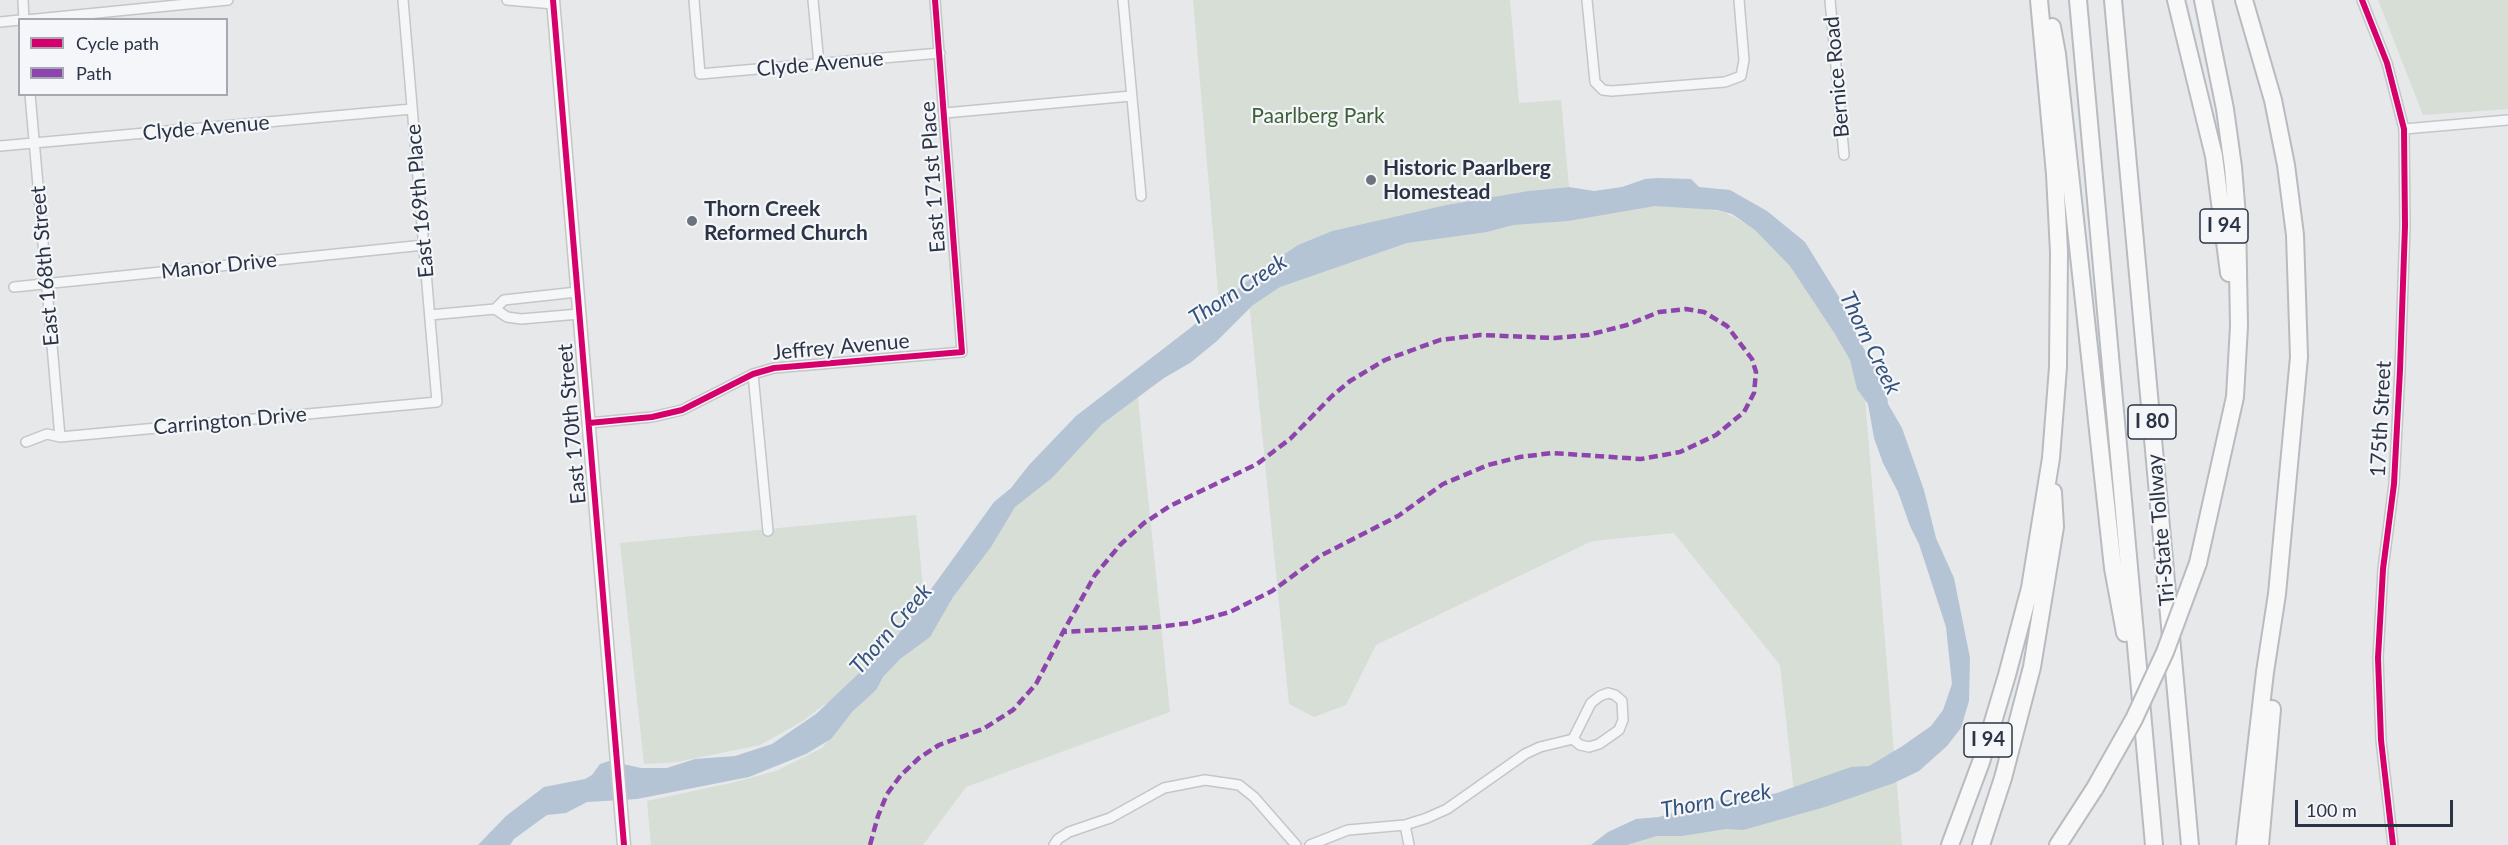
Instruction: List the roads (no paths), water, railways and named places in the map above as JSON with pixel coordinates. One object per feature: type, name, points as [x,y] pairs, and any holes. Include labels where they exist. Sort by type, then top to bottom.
[{"type":"highway","name":"I 94","points":[[1950,845],[1981,762],[2030,588],[2051,458],[2058,367],[2059,262],[2055,174],[2039,0]]},
{"type":"highway","points":[[2046,0],[2057,54],[2114,568],[2144,738]]},
{"type":"highway","name":"Tri-State Tollway","points":[[2078,0],[2154,845]]},
{"type":"highway","name":"Tri-State Tollway","points":[[2113,0],[2190,845]]},
{"type":"highway","name":"I 94","points":[[2058,845],[2095,788],[2134,719],[2165,652],[2198,563],[2222,457],[2230,332],[2229,270],[2214,156],[2176,0]]},
{"type":"highway","points":[[2203,0],[2225,109],[2237,216],[2239,326],[2235,397],[2222,457]]},
{"type":"highway","points":[[2244,0],[2273,100],[2286,165],[2298,278],[2298,381],[2277,594],[2265,672],[2246,845]]},
{"type":"highway","points":[[1981,845],[2003,778],[2032,668],[2055,527],[2051,458]]},
{"type":"highway","points":[[2260,845],[2275,673],[2277,594]]},
{"type":"street","points":[[22,0],[25,18]]},
{"type":"street","points":[[45,18],[228,0]]},
{"type":"street","name":"East 169th Place","points":[[403,0],[437,402]]},
{"type":"street","points":[[507,0],[517,3],[554,2]]},
{"type":"street","name":"Clyde Avenue","points":[[694,0],[700,74],[940,53]]},
{"type":"street","points":[[813,0],[819,64]]},
{"type":"street","name":"East 171st Place","points":[[935,0],[962,352]]},
{"type":"street","points":[[1123,0],[1140,196]]},
{"type":"street","points":[[1587,0],[1593,74],[1598,87],[1612,92],[1725,82],[1741,76],[1744,60],[1739,0]]},
{"type":"street","name":"Bernice Road","points":[[1830,0],[1844,155]]},
{"type":"street","name":"175th Street","points":[[2362,0],[2387,63],[2404,129],[2405,226],[2400,370],[2394,484],[2383,568],[2378,658],[2381,740],[2393,845]]},
{"type":"street","name":"East 170th Street","points":[[554,2],[624,845]]},
{"type":"street","points":[[0,22],[18,20]]},
{"type":"street","name":"East 168th Street","points":[[30,96],[60,437]]},
{"type":"street","points":[[945,113],[1131,96]]},
{"type":"street","name":"Clyde Avenue","points":[[0,146],[412,110]]},
{"type":"street","points":[[2404,129],[2508,120]]},
{"type":"street","name":"Manor Drive","points":[[14,287],[424,245]]},
{"type":"street","points":[[495,309],[504,300],[577,292]]},
{"type":"street","points":[[430,315],[495,309],[507,317],[521,319],[579,314]]},
{"type":"street","name":"Jeffrey Avenue","points":[[589,423],[652,417],[682,410],[753,374],[774,368],[962,352]]},
{"type":"street","points":[[753,374],[768,531]]},
{"type":"street","name":"Carrington Drive","points":[[26,442],[47,434],[60,437],[437,402]]},
{"type":"street","points":[[1608,693],[1616,695],[1622,701],[1623,720],[1619,730],[1599,744],[1589,747],[1580,745],[1574,739],[1591,704],[1600,696],[1608,693]]},
{"type":"street","points":[[1311,845],[1348,830],[1405,825],[1447,809],[1525,754],[1540,747],[1574,739]]},
{"type":"street","points":[[1054,845],[1058,839],[1069,832],[1110,818],[1164,788],[1205,780],[1239,785],[1254,797],[1296,845]]},
{"type":"street","points":[[1405,825],[1409,845]]},
{"type":"water","name":"Thorn Creek","points":[[1657,178],[1691,179],[1699,187],[1730,190],[1767,211],[1805,242],[1839,297],[1864,349],[1885,382],[1888,404],[1902,428],[1924,490],[1936,538],[1954,578],[1970,658],[1969,701],[1961,728],[1947,746],[1919,771],[1894,783],[1825,807],[1743,830],[1726,829],[1682,836],[1657,836],[1627,845],[1591,845],[1608,832],[1636,819],[1659,817],[1714,801],[1755,798],[1777,793],[1851,767],[1869,766],[1931,726],[1943,710],[1952,684],[1946,627],[1919,544],[1898,492],[1883,463],[1874,438],[1868,404],[1857,389],[1850,360],[1835,334],[1790,266],[1755,230],[1732,214],[1717,210],[1655,206],[1568,221],[1513,225],[1487,232],[1407,243],[1280,287],[1253,305],[1217,341],[1190,363],[1164,378],[1102,424],[1052,478],[1015,507],[991,547],[953,597],[930,637],[900,659],[883,677],[876,690],[853,711],[831,739],[806,754],[749,777],[637,799],[587,802],[566,813],[547,815],[514,839],[510,845],[478,845],[506,816],[544,787],[585,779],[592,775],[600,764],[609,761],[641,768],[667,768],[695,759],[735,756],[772,744],[816,714],[895,639],[994,502],[1011,488],[1029,465],[1076,416],[1189,329],[1262,269],[1298,245],[1332,231],[1446,205],[1528,191],[1569,187],[1594,191]]},
{"type":"place","name":"Historic Paarlberg Homestead","points":[[1371,180]]},
{"type":"place","name":"Thorn Creek Reformed Church","points":[[692,221]]},
{"type":"park label","name":"Paarlberg Park","points":[[1318,116]]}]
